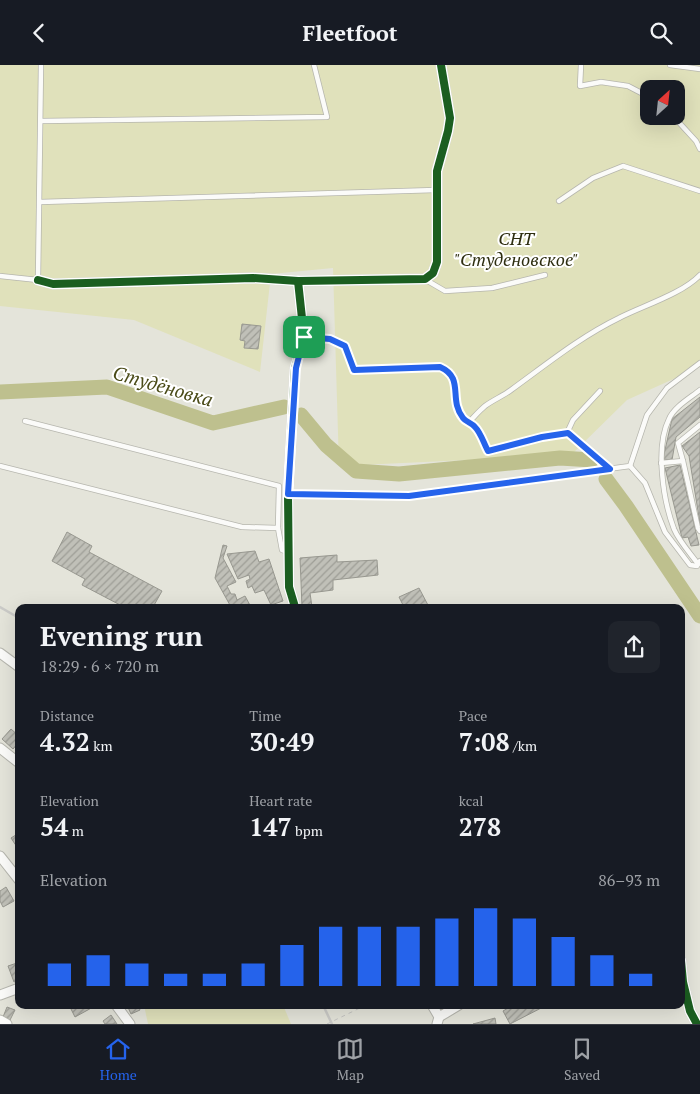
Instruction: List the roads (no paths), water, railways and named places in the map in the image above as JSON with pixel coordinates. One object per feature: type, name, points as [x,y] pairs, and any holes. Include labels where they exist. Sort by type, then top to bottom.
[{"type":"street","points":[[38,280],[53,284],[253,278],[298,281],[424,279],[433,273],[437,262],[436,171],[450,118],[441,65]]},
{"type":"street","points":[[294,604],[289,587],[288,494],[296,368],[304,337],[298,281]]},
{"type":"street","points":[[0,653],[15,664]]},
{"type":"street","points":[[0,749],[15,760]]},
{"type":"street","points":[[0,855],[15,874]]},
{"type":"street","points":[[0,995],[15,989]]},
{"type":"street","points":[[685,990],[690,1011],[697,1024]]},
{"type":"street","points":[[119,1009],[130,1024]]},
{"type":"street","points":[[434,1009],[438,1021],[454,1009]]},
{"type":"street","points":[[0,1020],[7,1024]]},
{"type":"lane","points":[[0,276],[38,280],[41,65]]},
{"type":"lane","points":[[41,121],[327,117],[314,65]]},
{"type":"lane","points":[[581,65],[580,86],[600,82],[628,86],[640,92]]},
{"type":"lane","points":[[670,65],[700,69]]},
{"type":"lane","points":[[682,125],[696,141],[700,149]]},
{"type":"lane","points":[[559,201],[592,178],[623,167],[700,191]]},
{"type":"lane","points":[[40,202],[436,189]]},
{"type":"lane","points":[[424,279],[445,291],[492,288],[545,275]]},
{"type":"lane","points":[[469,422],[486,406],[510,391],[580,339],[619,317],[669,295],[700,275]]},
{"type":"lane","points":[[304,337],[330,339],[345,346],[354,370],[440,367],[449,371],[453,377],[457,405],[463,418],[476,427],[488,451],[542,437],[568,433],[610,469]]},
{"type":"lane","points":[[630,466],[647,415],[667,388],[700,363]]},
{"type":"lane","points":[[630,466],[645,483],[665,532],[690,565],[697,566],[699,563],[674,530],[663,485],[661,444],[669,418],[683,403],[700,390]]},
{"type":"lane","points":[[568,433],[573,420],[600,391]]},
{"type":"lane","points":[[25,421],[278,486],[278,529],[282,549],[289,552]]},
{"type":"lane","points":[[700,425],[678,443],[700,531]]},
{"type":"lane","points":[[662,463],[683,461]]},
{"type":"lane","points":[[0,466],[242,527],[278,529]]},
{"type":"lane","points":[[288,494],[409,496],[630,466]]},
{"type":"waterway","name":"Студёновка","points":[[0,392],[107,387],[213,423],[284,407]]},
{"type":"waterway","name":"Студёновка","points":[[301,415],[326,445],[356,471],[399,474],[560,458],[592,460]]},
{"type":"waterway","name":"Студёновка","points":[[606,479],[700,616]]},
{"type":"railway","points":[[0,607],[15,616]]},
{"type":"railway","points":[[325,1009],[332,1024]]},
{"type":"park label","name":"СНТ \"Студеновское\"","points":[[516,249]]}]
